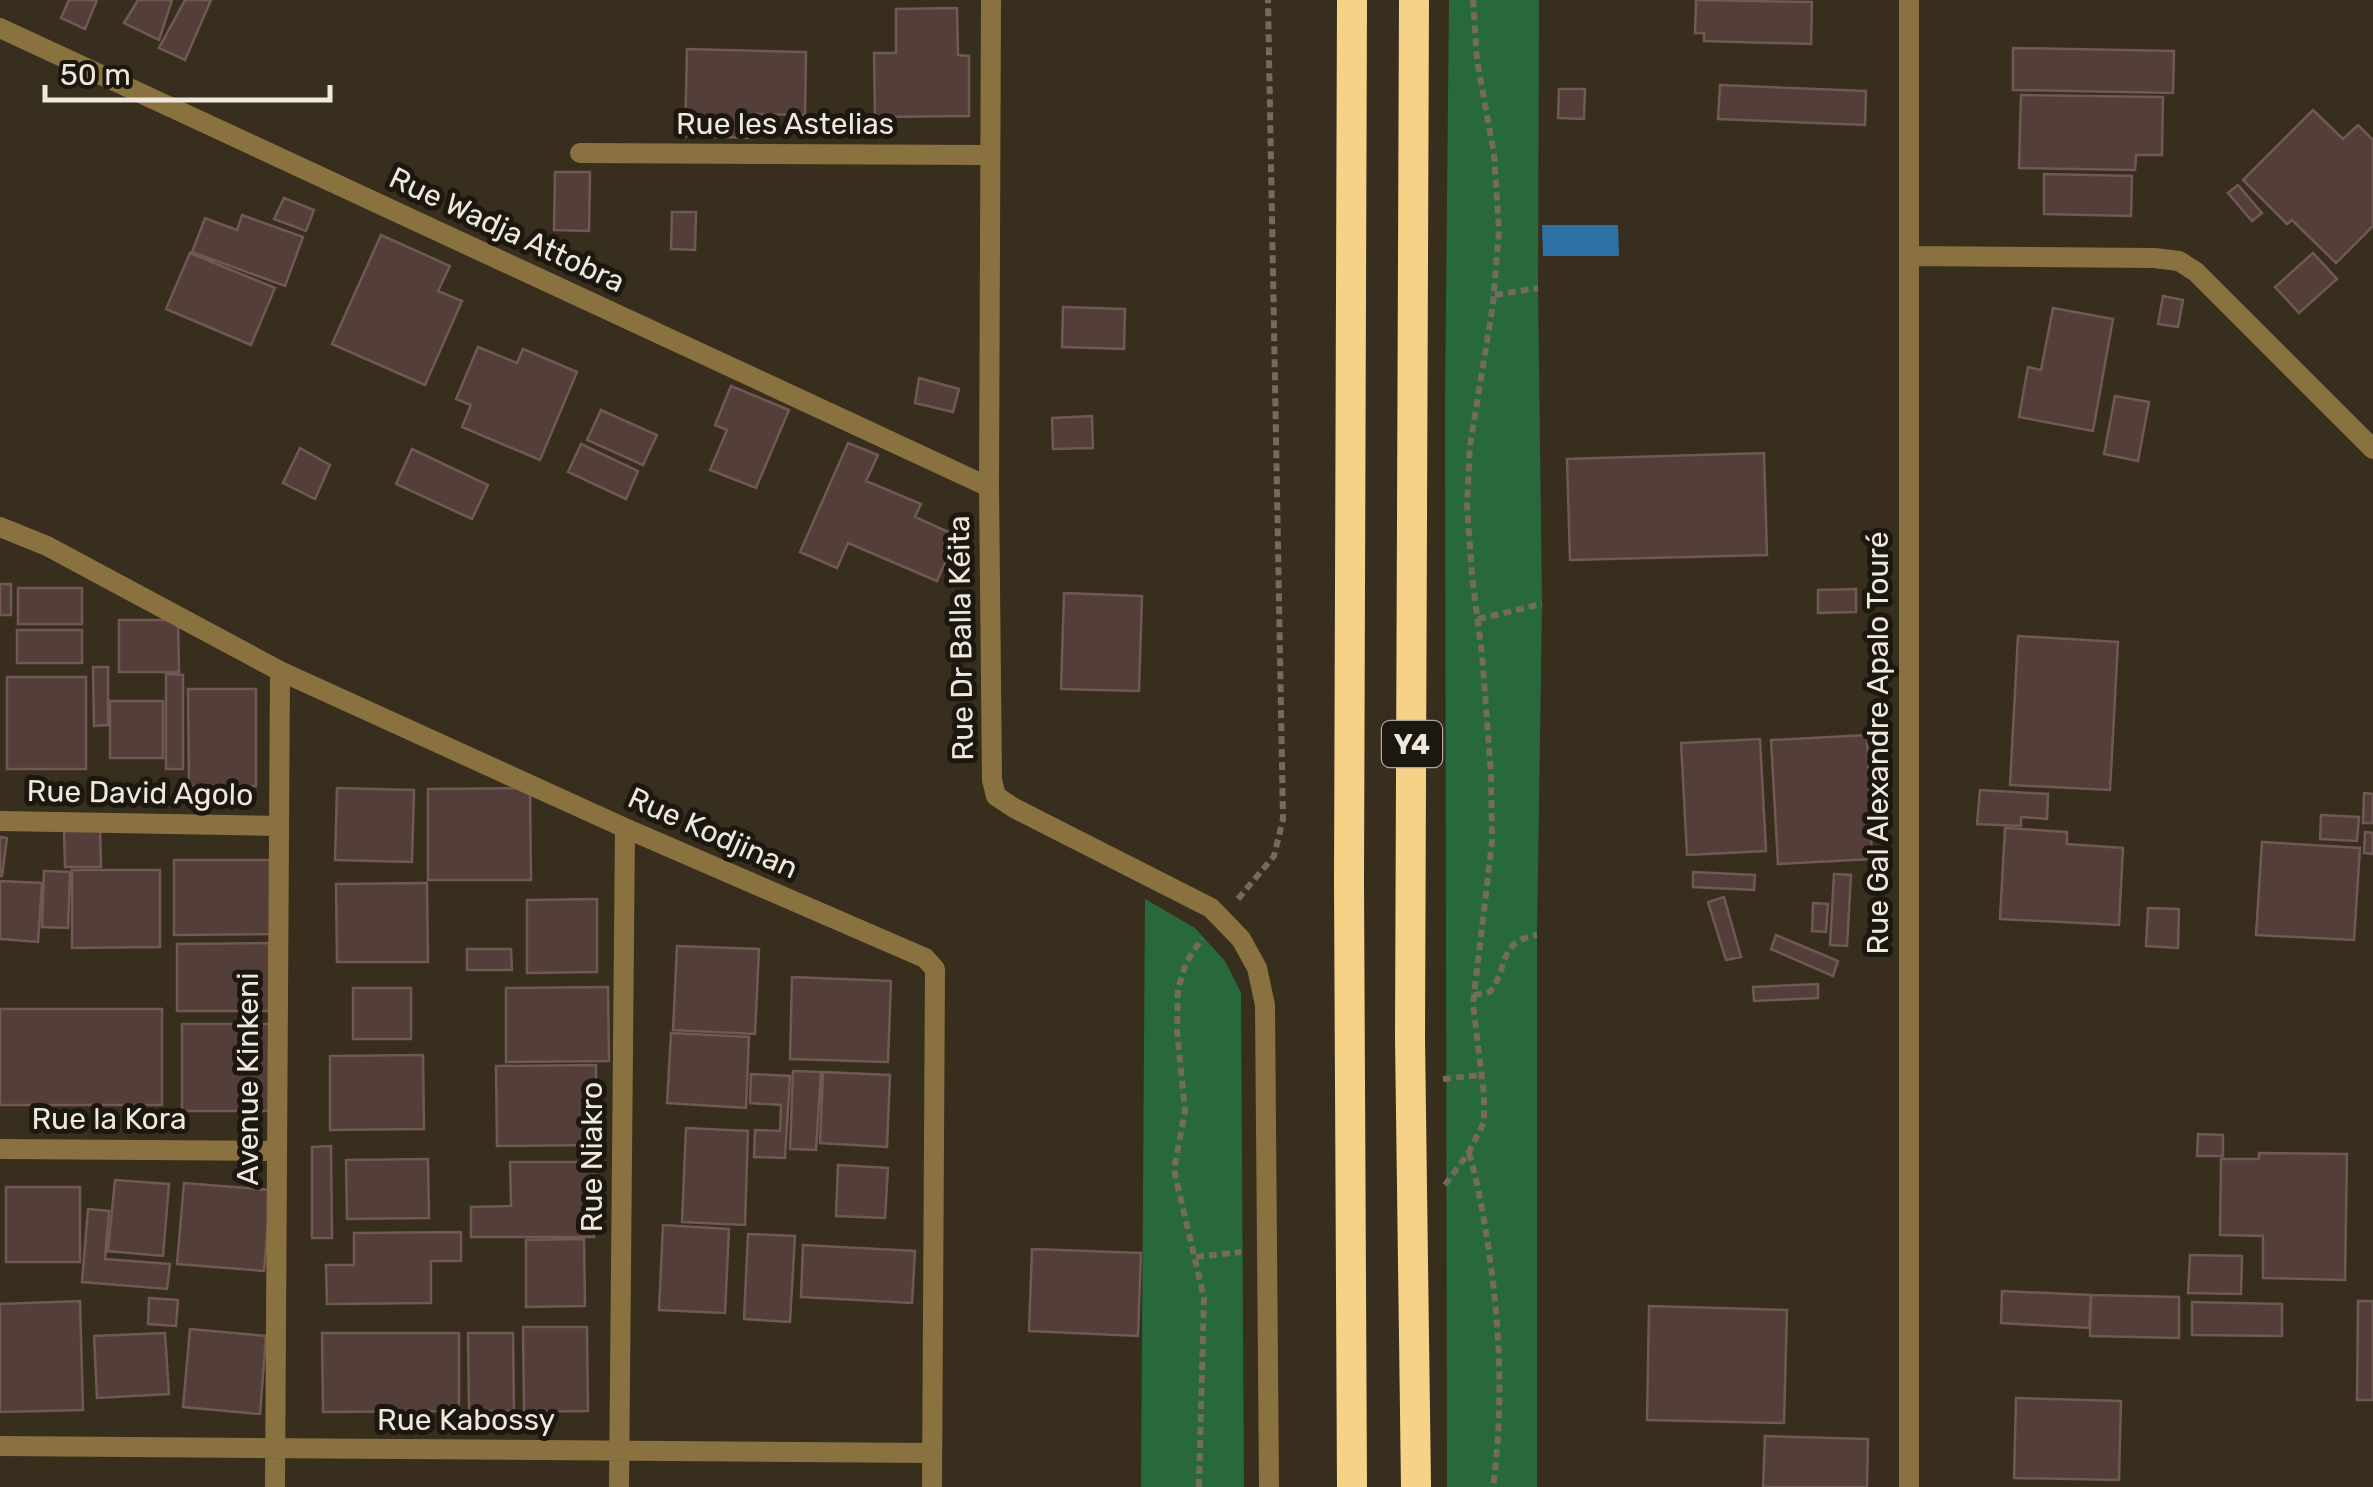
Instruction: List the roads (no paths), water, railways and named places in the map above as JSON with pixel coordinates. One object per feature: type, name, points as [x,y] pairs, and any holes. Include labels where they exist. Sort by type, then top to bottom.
[{"type":"highway","name":"Y4","points":[[1352,0],[1352,1487]]},
{"type":"highway","name":"Y4","points":[[1414,0],[1410,1038],[1416,1487]]},
{"type":"street","name":"Rue Dr Balla Kéita","points":[[991,0],[992,780],[996,796],[1014,808],[1211,908],[1241,939],[1257,968],[1265,1005],[1268,1487]]},
{"type":"street","name":"Rue Gal Alexandre Apalo Touré","points":[[1909,0],[1909,1487]]},
{"type":"street","name":"Rue Wadja Attobra","points":[[0,28],[989,487]]},
{"type":"street","name":"Rue les Astelias","points":[[580,153],[990,155]]},
{"type":"street","points":[[1909,256],[2179,261],[2196,272],[2373,450]]},
{"type":"street","name":"Rue Kodjinan","points":[[0,527],[47,546],[280,672],[925,958],[935,970],[932,1487]]},
{"type":"street","name":"Avenue Kinkeni","points":[[275,1487],[280,672]]},
{"type":"street","name":"Rue David Agolo","points":[[0,821],[279,826]]},
{"type":"street","name":"Rue Niakro","points":[[619,1487],[625,828]]},
{"type":"street","name":"Rue la Kora","points":[[0,1148],[277,1151]]},
{"type":"street","name":"Rue Kabossy","points":[[0,1446],[932,1452]]},
{"type":"water","points":[[1542,225],[1618,225],[1619,256],[1543,256]]}]
